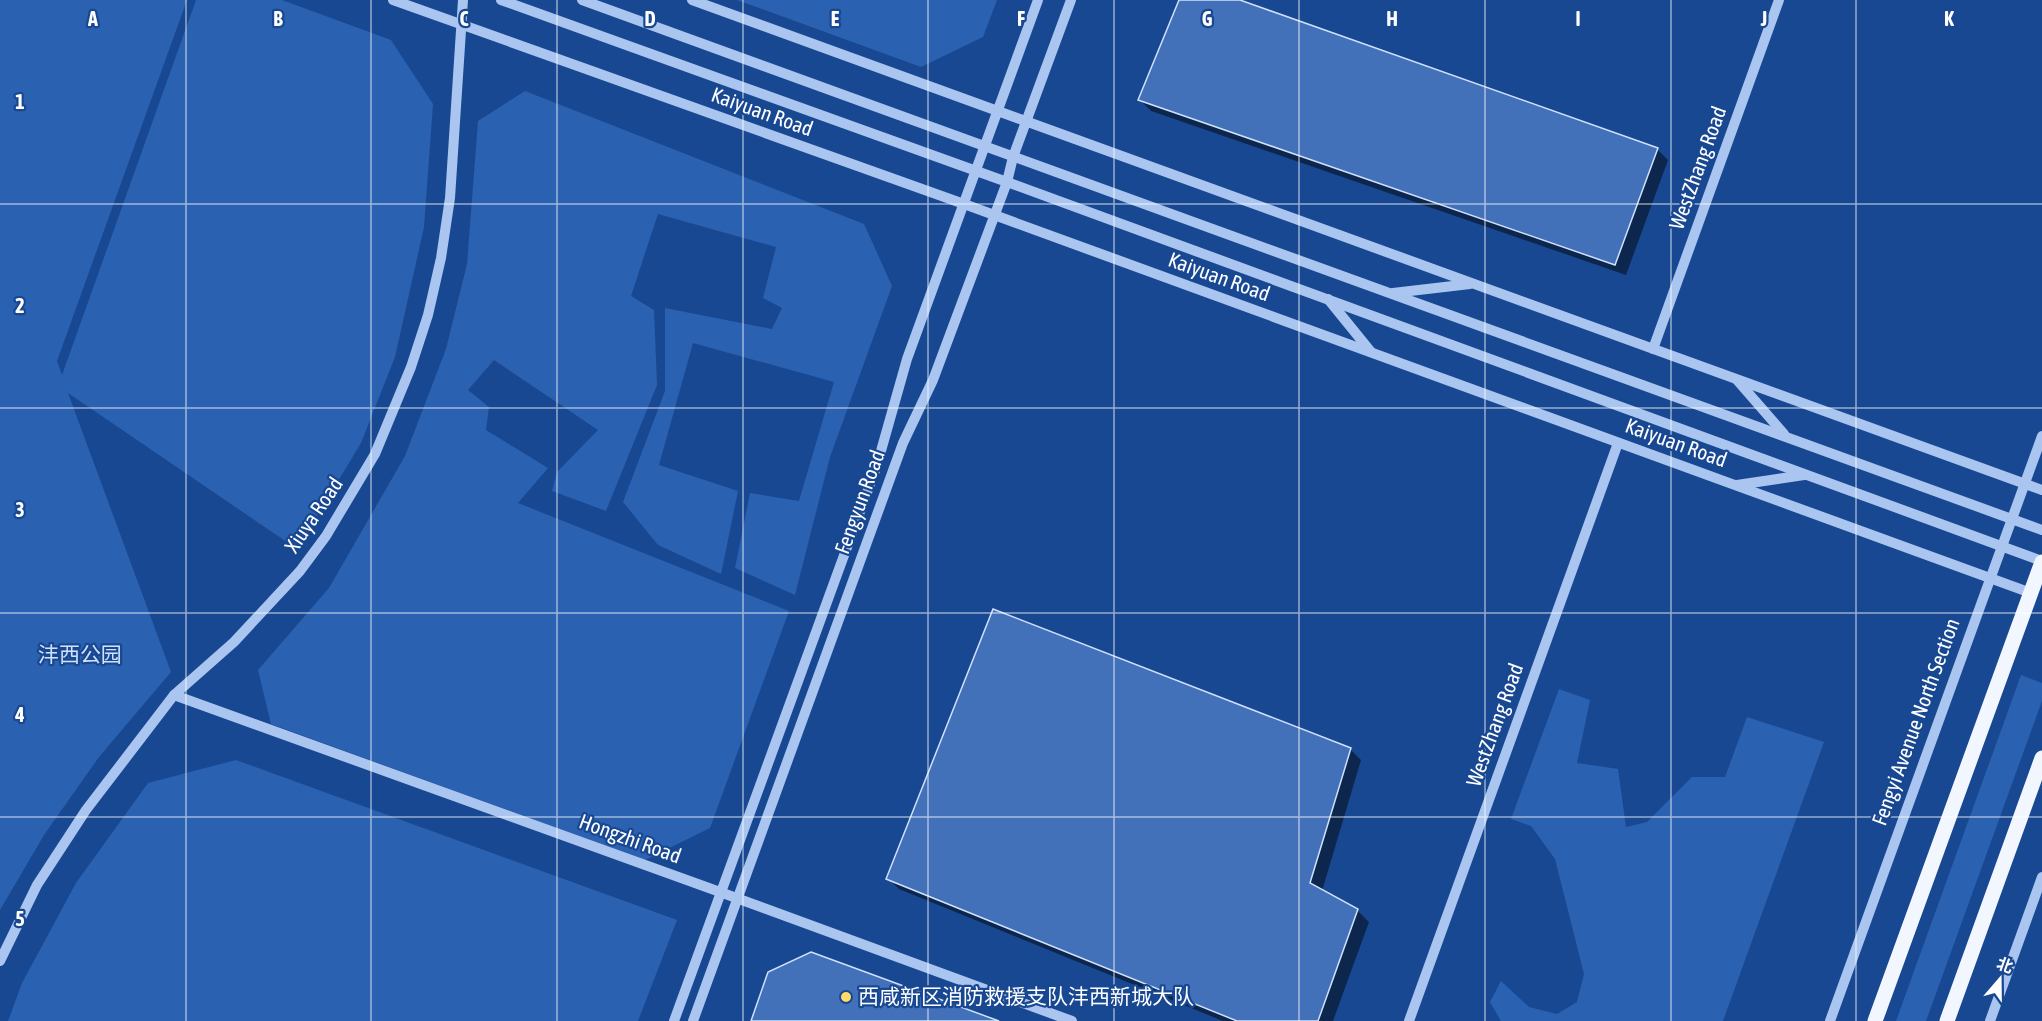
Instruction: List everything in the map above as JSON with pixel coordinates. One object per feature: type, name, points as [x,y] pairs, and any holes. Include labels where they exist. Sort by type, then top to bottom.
[{"type":"main road","points":[[1875,1021],[2042,561]]},
{"type":"main road","points":[[1947,1021],[2042,758]]},
{"type":"street","name":"Kaiyuan Road","points":[[393,0],[964,204],[2031,593]]},
{"type":"street","name":"Xiuya Road","points":[[0,961],[37,885],[86,810],[174,695],[234,642],[300,571],[326,536],[375,454],[394,413],[429,315],[441,258],[450,198],[463,0]]},
{"type":"street","name":"Kaiyuan Road","points":[[501,0],[1007,182],[2042,561]]},
{"type":"street","name":"Kaiyuan Road","points":[[582,0],[2042,530]]},
{"type":"street","points":[[692,0],[2042,490]]},
{"type":"street","name":"Fengyun Road","points":[[674,1021],[877,465],[907,359],[1038,0]]},
{"type":"street","name":"Fengyun Road","points":[[693,1021],[903,443],[933,380],[1007,182],[1013,157],[1071,0]]},
{"type":"street","name":"WestZhang Road","points":[[1653,349],[1779,0]]},
{"type":"street","points":[[1390,293],[1473,284]]},
{"type":"street","points":[[1327,299],[1373,354]]},
{"type":"street","points":[[1736,379],[1786,436]]},
{"type":"street","name":"Fengyi Avenue North Section","points":[[1830,1021],[2042,436]]},
{"type":"street","name":"WestZhang Road","points":[[1409,1021],[1618,443]]},
{"type":"street","points":[[1733,485],[1808,474]]},
{"type":"street","name":"Hongzhi Road","points":[[174,695],[1072,1021]]},
{"type":"street","points":[[1990,1021],[2042,877]]},
{"type":"green space","name":"沣西公园","points":[[0,0],[187,0],[57,361],[62,375],[196,0],[282,0],[391,40],[433,104],[424,227],[395,357],[361,443],[297,549],[68,393],[171,672],[99,757],[44,835],[0,910]]},
{"type":"green space","points":[[737,0],[997,0],[983,37],[921,67]]},
{"type":"green space","points":[[525,91],[864,224],[892,286],[830,457],[795,595],[735,568],[750,493],[799,501],[834,382],[693,343],[659,465],[738,491],[721,574],[658,545],[623,502],[665,391],[665,308],[772,329],[782,308],[763,298],[776,247],[658,214],[631,296],[654,310],[657,385],[606,511],[552,491],[557,472],[598,430],[494,360],[468,390],[489,407],[486,430],[548,468],[518,503],[789,611],[710,828],[645,860],[271,724],[258,670],[329,588],[405,456],[446,349],[467,264],[478,121]]},
{"type":"green space","points":[[2021,675],[2042,683],[2042,701],[1926,1021],[1896,1021]]},
{"type":"green space","points":[[1559,689],[1590,700],[1577,763],[1618,769],[1626,827],[1647,822],[1692,777],[1725,777],[1747,717],[1824,742],[1723,1021],[1501,1021],[1490,1002],[1501,981],[1529,1007],[1557,1014],[1577,1002],[1584,974],[1555,859],[1531,826],[1511,819]]},
{"type":"green space","points":[[236,760],[677,920],[638,1021],[8,1021],[22,983],[76,883],[148,783]]},
{"type":"building","points":[[1179,0],[1240,0],[1658,148],[1615,265],[1138,100]]},
{"type":"building","points":[[993,609],[1351,748],[1310,883],[1358,909],[1318,1021],[1237,1021],[886,879]]},
{"type":"building","name":"西咸新区消防救援支队沣西新城大队","points":[[811,952],[999,1021],[751,1021],[768,972]]},
{"type":"place","name":"西咸新区消防救援支队沣西新城大队","points":[[846,997]]}]
